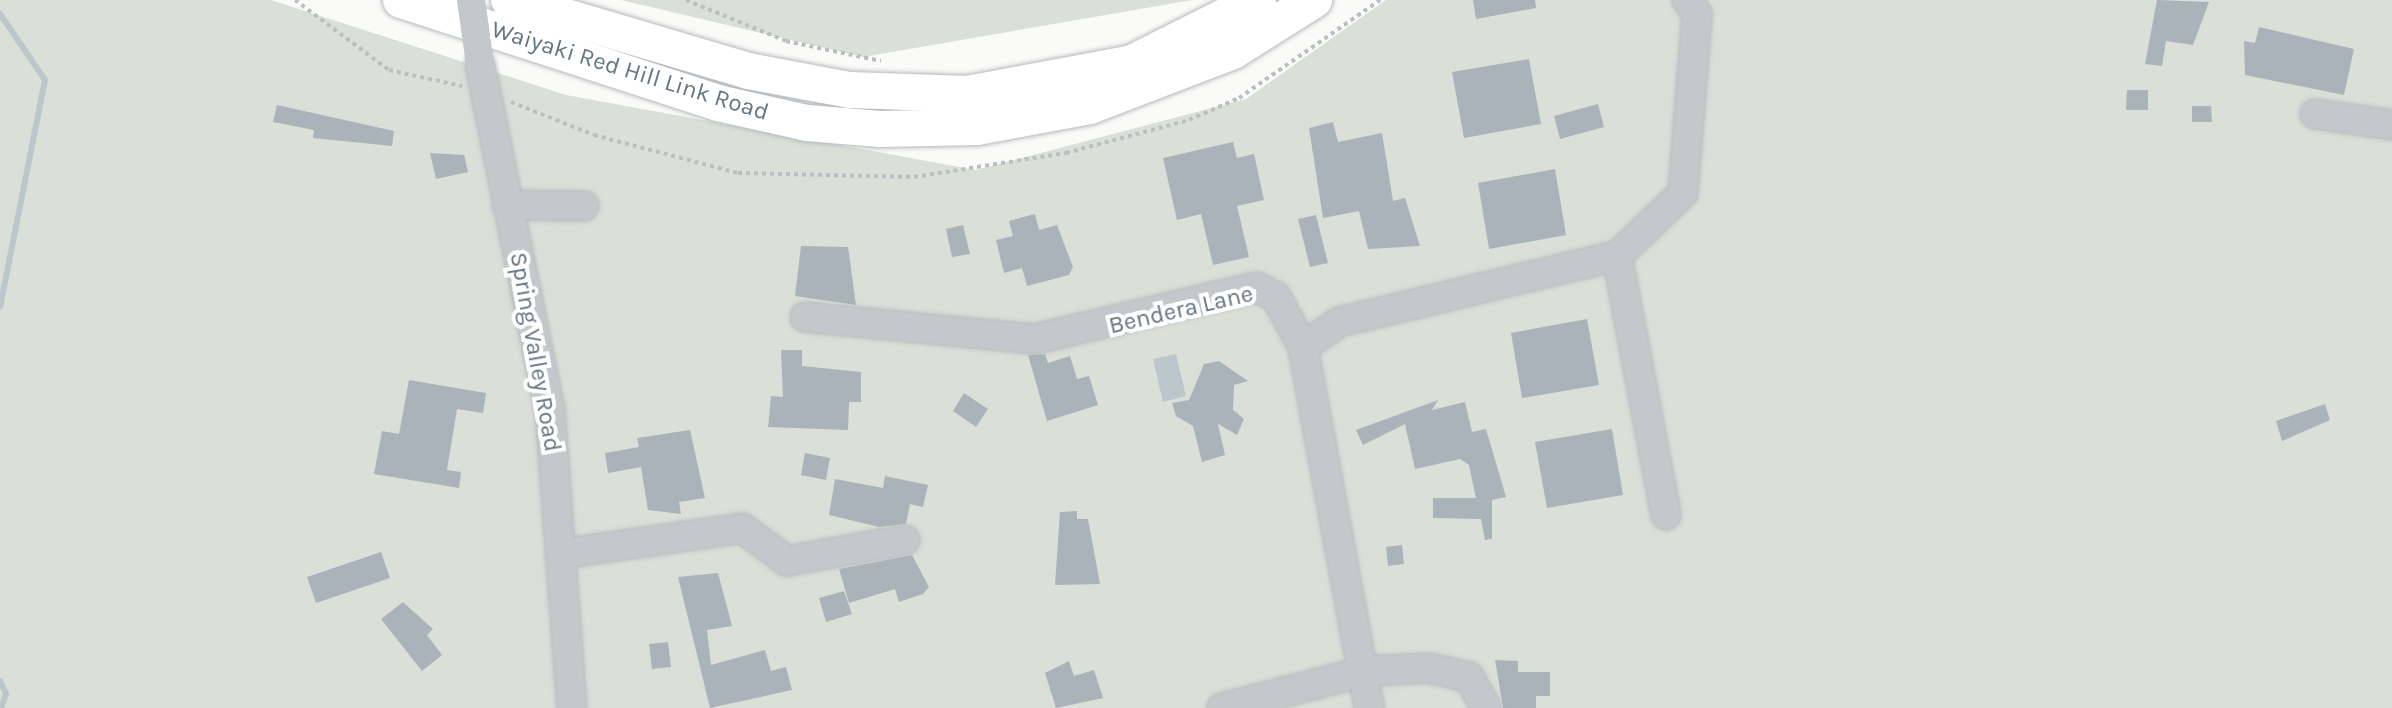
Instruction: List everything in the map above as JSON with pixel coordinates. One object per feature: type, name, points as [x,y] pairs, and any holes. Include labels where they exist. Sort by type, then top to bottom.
[{"type":"main road","name":"Waiyaki Red Hill Link Road","points":[[401,0],[718,103],[807,123],[880,129],[977,127],[1090,106],[1233,51],[1314,0]]},
{"type":"main road","name":"Waiyaki Red Hill Link Road","points":[[509,0],[748,71],[850,90],[967,94],[1132,63],[1258,0]]},
{"type":"street","name":"Spring Valley Road","points":[[471,0],[507,205],[550,410],[572,708]]},
{"type":"street","points":[[1303,347],[1339,322],[1617,256],[1683,193],[1697,14],[1687,0]]},
{"type":"street","points":[[2315,114],[2392,125]]},
{"type":"street","points":[[507,205],[584,206]]},
{"type":"street","points":[[1617,256],[1666,515]]},
{"type":"street","name":"Bendera Lane","points":[[805,317],[1035,339],[1257,287],[1290,314],[1303,347],[1366,671],[1369,708]]},
{"type":"street","points":[[560,554],[742,528],[787,561],[905,540]]},
{"type":"street","points":[[1222,708],[1366,671],[1444,668],[1469,677],[1486,708]]},
{"type":"path","points":[[686,0],[786,41],[887,62]]},
{"type":"shaded area","points":[[0,0],[271,0],[566,95],[976,170],[1246,99],[1386,0],[2392,0],[2392,708],[0,708]]},
{"type":"shaded area","points":[[621,0],[1192,0],[863,57]]},
{"type":"shaded area","points":[[1176,354],[1186,396],[1163,402],[1153,359]]},
{"type":"building","points":[[1473,0],[1535,0],[1536,8],[1476,19]]},
{"type":"building","points":[[2157,0],[2209,2],[2193,45],[2166,41],[2162,66],[2145,64]]},
{"type":"building","points":[[2259,27],[2354,49],[2344,95],[2245,75],[2244,41],[2255,43]]},
{"type":"building","points":[[1529,59],[1541,124],[1464,138],[1452,72]]},
{"type":"building","points":[[2127,90],[2148,90],[2148,110],[2126,110]]},
{"type":"building","points":[[1598,104],[1604,127],[1560,139],[1554,116]]},
{"type":"building","points":[[277,105],[394,131],[392,146],[313,138],[314,130],[273,122]]},
{"type":"building","points":[[2192,106],[2211,106],[2212,122],[2192,122]]},
{"type":"building","points":[[1333,122],[1338,142],[1382,133],[1393,201],[1405,198],[1420,246],[1368,249],[1359,211],[1323,218],[1309,128]]},
{"type":"building","points":[[1233,142],[1237,158],[1254,154],[1264,200],[1237,206],[1249,257],[1213,265],[1201,214],[1177,220],[1163,158]]},
{"type":"building","points":[[430,153],[464,155],[468,172],[436,179]]},
{"type":"building","points":[[1555,169],[1566,235],[1489,249],[1478,183]]},
{"type":"building","points":[[1035,214],[1039,230],[1057,225],[1073,267],[1069,275],[1027,286],[1022,268],[1004,273],[996,240],[1013,236],[1009,221]]},
{"type":"building","points":[[1316,215],[1328,263],[1310,267],[1298,219]]},
{"type":"building","points":[[963,225],[970,254],[952,257],[946,229]]},
{"type":"building","points":[[801,246],[848,247],[856,305],[795,296]]},
{"type":"building","points":[[1587,319],[1599,385],[1522,398],[1511,333]]},
{"type":"building","points":[[781,350],[802,350],[802,366],[861,372],[861,402],[849,402],[848,430],[768,427],[771,396],[783,397]]},
{"type":"building","points":[[1045,354],[1048,363],[1070,356],[1077,379],[1089,376],[1098,405],[1047,421],[1028,355]]},
{"type":"building","points":[[1219,361],[1248,381],[1234,385],[1233,410],[1244,419],[1237,435],[1218,424],[1225,455],[1202,462],[1193,426],[1176,416],[1172,403],[1189,400],[1204,364]]},
{"type":"building","points":[[409,380],[486,393],[483,413],[457,409],[447,470],[461,472],[459,488],[374,474],[382,431],[399,434]]},
{"type":"building","points":[[964,393],[988,409],[976,427],[953,411]]},
{"type":"building","points":[[1438,400],[1432,410],[1465,402],[1472,432],[1486,429],[1506,497],[1492,500],[1492,539],[1485,540],[1481,519],[1433,518],[1433,498],[1476,498],[1469,465],[1460,459],[1415,469],[1405,424],[1363,445],[1356,430]]},
{"type":"building","points":[[2325,404],[2330,420],[2282,441],[2276,421]]},
{"type":"building","points":[[1612,429],[1623,495],[1547,508],[1535,442]]},
{"type":"building","points":[[690,430],[705,498],[679,502],[681,514],[648,510],[641,467],[608,473],[605,453],[639,447],[637,438]]},
{"type":"building","points":[[805,453],[830,458],[826,480],[801,475]]},
{"type":"building","points":[[885,476],[928,485],[923,507],[910,504],[906,524],[879,527],[829,515],[835,479],[883,488]]},
{"type":"building","points":[[1077,511],[1077,519],[1088,519],[1100,584],[1055,585],[1060,512]]},
{"type":"building","points":[[1402,545],[1404,564],[1388,566],[1386,547]]},
{"type":"building","points":[[381,552],[390,578],[316,603],[307,577]]},
{"type":"building","points":[[912,555],[929,587],[923,594],[899,602],[895,589],[849,603],[839,569]]},
{"type":"building","points":[[718,573],[732,626],[707,630],[711,665],[765,650],[771,671],[786,667],[792,690],[710,708],[678,577]]},
{"type":"building","points":[[844,591],[852,614],[826,622],[819,598]]},
{"type":"building","points":[[403,602],[433,629],[427,635],[442,655],[422,671],[381,619]]},
{"type":"building","points":[[668,642],[671,667],[652,669],[649,644]]},
{"type":"building","points":[[1495,660],[1518,661],[1518,672],[1550,672],[1550,696],[1536,696],[1536,708],[1503,708]]},
{"type":"building","points":[[1069,661],[1074,676],[1094,670],[1103,698],[1056,708],[1045,673]]},
{"type":"waterway","points":[[0,14],[45,80],[0,307]]},
{"type":"waterway","points":[[0,681],[6,694],[1,708]]}]
